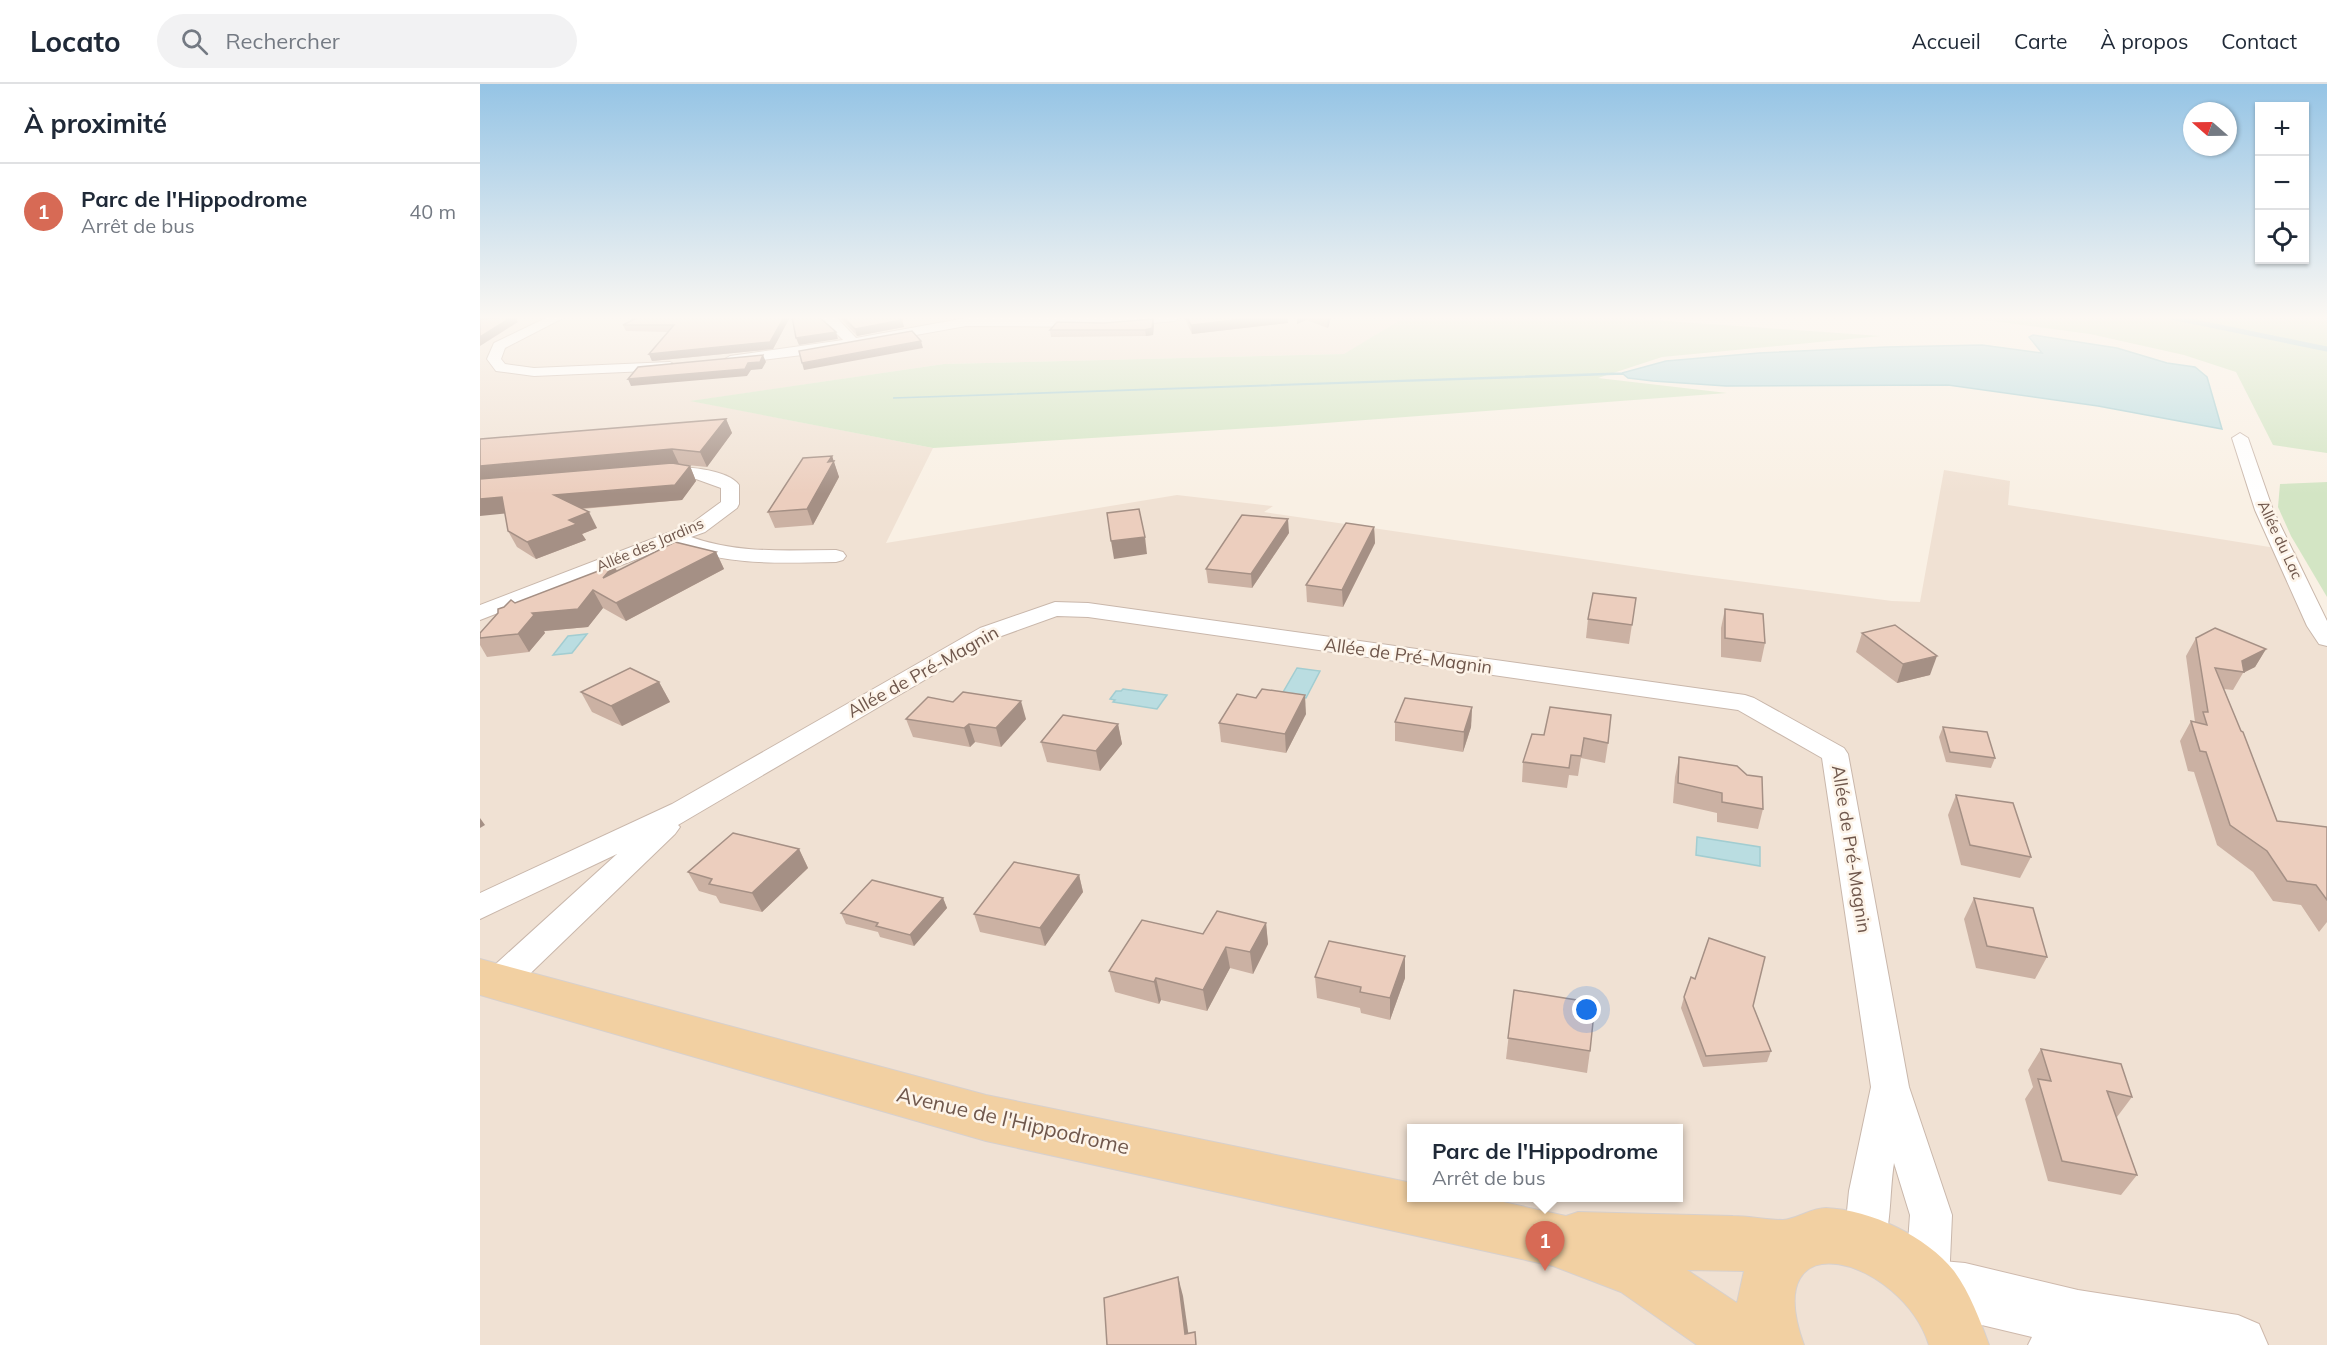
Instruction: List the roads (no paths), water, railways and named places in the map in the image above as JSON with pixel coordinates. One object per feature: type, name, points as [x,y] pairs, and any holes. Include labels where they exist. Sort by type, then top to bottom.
[{"type":"main road","name":"Avenue de l'Hippodrome","points":[[490,979],[986,1118],[1552,1239],[1639,1272],[1748,1345]]},
{"type":"main road","points":[[1774,1345],[1765,1314],[1766,1287],[1775,1264],[1790,1248],[1811,1237],[1836,1235],[1865,1241],[1887,1251],[1908,1265],[1929,1286],[1952,1320],[1959,1345]]},
{"type":"main road","name":"Avenue de l'Hippodrome","points":[[1552,1239],[1747,1244],[1790,1248]]},
{"type":"street","name":"Allée du Lac","points":[[2240,438],[2264,510],[2318,626],[2327,639]]},
{"type":"street","name":"Allée des Jardins","points":[[480,613],[698,528],[730,504],[730,485],[709,475],[679,471],[638,473]]},
{"type":"street","points":[[674,538],[706,550],[749,557],[836,556]]},
{"type":"street","name":"Allée de Pré-Magnin","points":[[480,907],[682,811],[988,633],[1054,609],[1088,610],[1745,703],[1835,754],[1890,1087],[1931,1215],[1929,1286]]},
{"type":"street","name":"Allée de Pré-Magnin","points":[[490,979],[682,811]]},
{"type":"street","name":"Allée de Pré-Magnin","points":[[1865,1241],[1869,1191],[1890,1087]]},
{"type":"street","points":[[1929,1286],[1965,1292],[2068,1332],[2238,1345]]},
{"type":"water","points":[[1539,376],[1567,376],[893,398]]},
{"type":"water","points":[[1625,376],[2206,376],[2222,429],[2098,406],[1948,385],[1726,386],[1628,378]]},
{"type":"water","points":[[587,634],[572,653],[553,655],[568,636]]},
{"type":"water","points":[[1297,668],[1320,671],[1306,698],[1282,694]]},
{"type":"water","points":[[1123,689],[1167,695],[1157,709],[1113,702],[1115,700],[1110,699],[1116,691]]},
{"type":"water","points":[[1697,837],[1760,847],[1760,866],[1696,855]]},
{"type":"place","name":"Parc de l'Hippodrome","points":[[1545,1271]]}]
